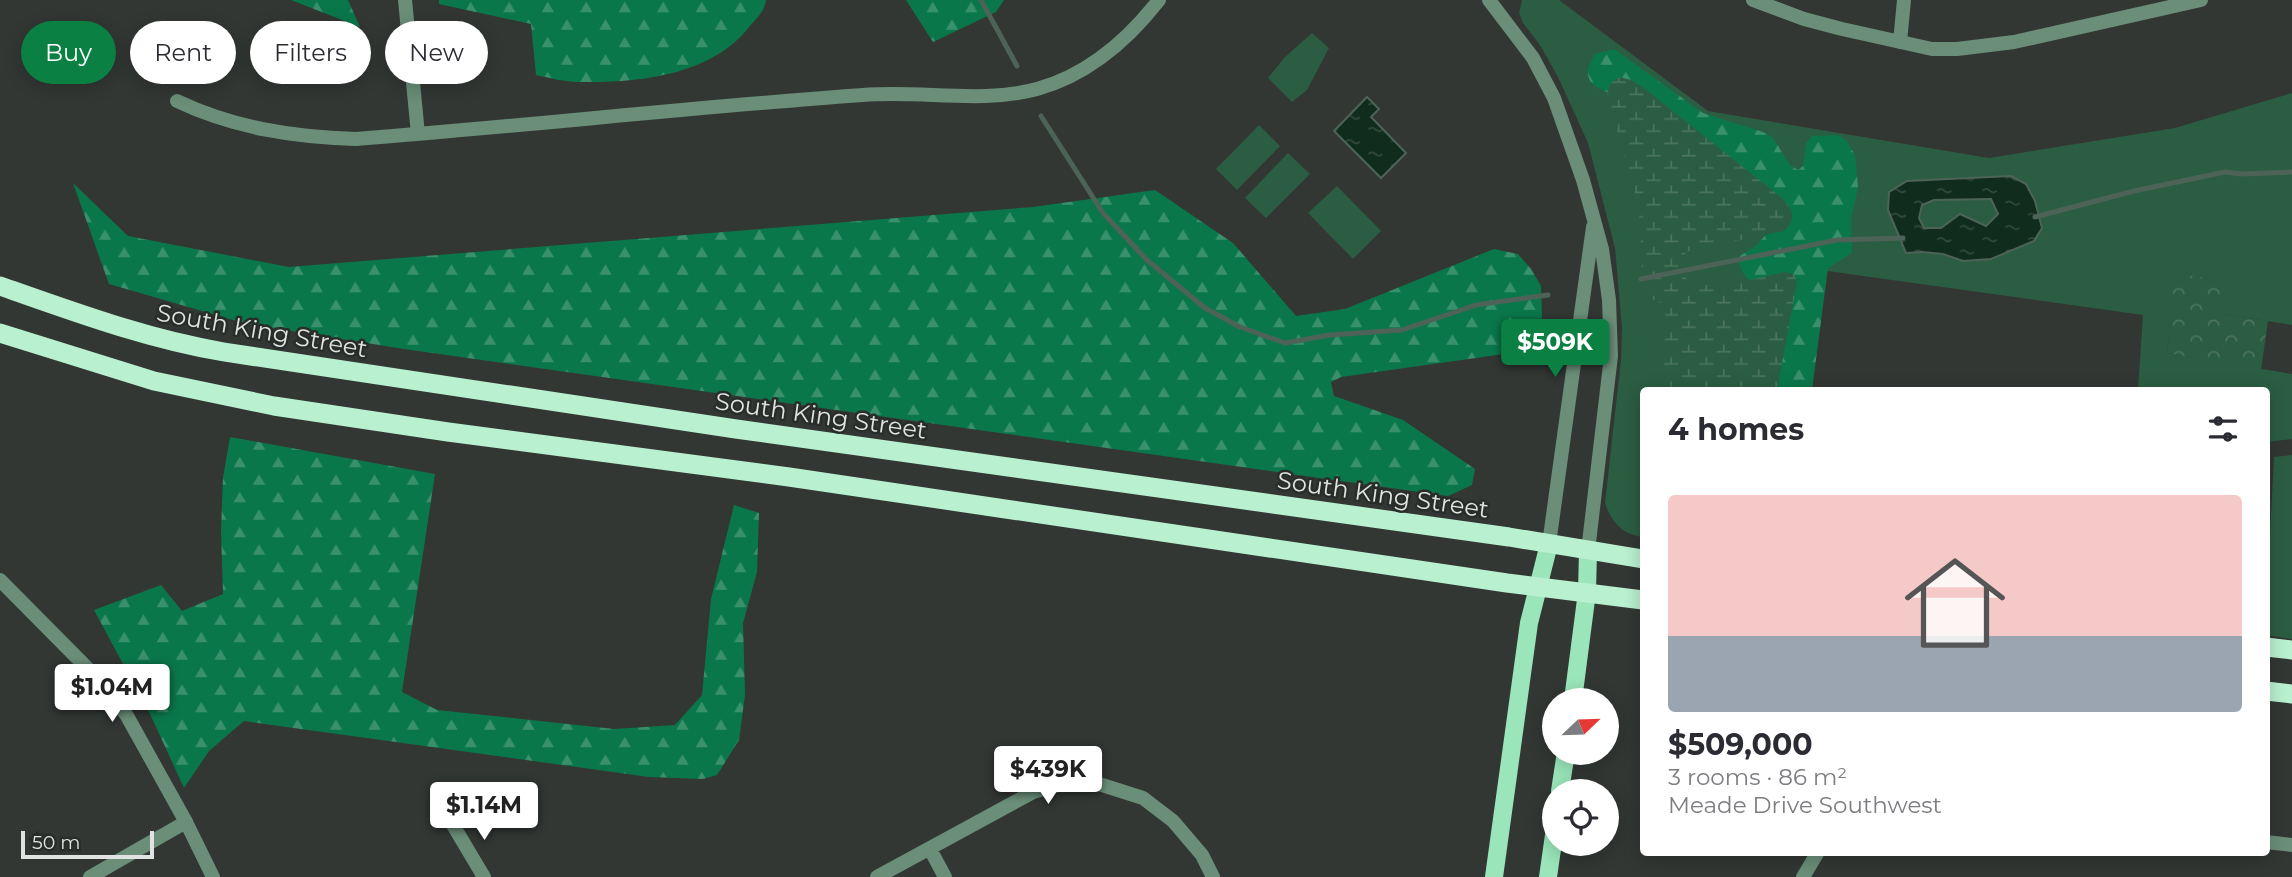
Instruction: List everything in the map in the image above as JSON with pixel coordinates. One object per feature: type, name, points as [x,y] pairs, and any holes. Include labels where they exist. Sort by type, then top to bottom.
[{"type":"highway","name":"South King Street","points":[[0,286],[115,327],[192,347],[709,425],[1640,559]]},
{"type":"highway","points":[[0,333],[154,381],[274,406],[1640,600]]},
{"type":"highway","points":[[2270,647],[2292,650]]},
{"type":"highway","points":[[2270,691],[2292,694]]},
{"type":"main road","points":[[1494,877],[1529,623],[1549,544]]},
{"type":"main road","points":[[1575,688],[1587,592],[1588,551]]},
{"type":"main road","points":[[1548,877],[1551,856]]},
{"type":"street","points":[[405,0],[418,134]]},
{"type":"street","points":[[177,101],[233,123],[272,133],[356,139],[866,94],[1006,95],[1035,90],[1067,79],[1091,65],[1119,45],[1159,0]]},
{"type":"street","points":[[1489,0],[1533,58],[1553,97],[1570,140],[1594,219],[1606,274],[1611,356],[1588,551]]},
{"type":"street","points":[[1753,0],[1804,19],[1933,49],[1982,47],[2014,42],[2201,0]]},
{"type":"street","points":[[1900,42],[1904,0]]},
{"type":"street","points":[[1549,544],[1594,219]]},
{"type":"street","points":[[0,580],[104,685],[127,716],[213,877]]},
{"type":"street","points":[[877,877],[1033,792],[1066,783],[1100,784],[1143,798],[1173,821],[1202,855],[1213,877]]},
{"type":"street","points":[[90,877],[186,822]]},
{"type":"street","points":[[453,825],[484,877]]},
{"type":"street","points":[[2270,842],[2292,845]]},
{"type":"street","points":[[930,849],[945,877]]},
{"type":"street","points":[[1803,877],[1816,856]]},
{"type":"green space","points":[[291,0],[348,0],[357,21],[345,21]]},
{"type":"green space","points":[[439,0],[766,0],[760,15],[733,43],[694,66],[648,78],[579,82],[536,75],[531,24],[439,4]]},
{"type":"green space","points":[[906,0],[1004,0],[996,12],[933,42]]},
{"type":"green space","points":[[1522,0],[1559,0],[1708,111],[1989,158],[2175,128],[2292,93],[2292,325],[2222,314],[2175,273],[2167,353],[2292,374],[2292,439],[2270,442],[2270,387],[2138,387],[2143,315],[1813,269],[1801,387],[1640,387],[1640,536],[1624,530],[1615,522],[1605,503],[1621,360],[1622,328],[1615,248],[1588,143],[1558,77],[1519,13]]},
{"type":"green space","points":[[1312,33],[1329,48],[1307,90],[1292,102],[1268,78],[1285,57]]},
{"type":"green space","points":[[1614,49],[1703,113],[1763,132],[1773,138],[1790,165],[1798,170],[1803,166],[1806,143],[1812,136],[1837,135],[1847,141],[1855,155],[1858,187],[1851,220],[1852,253],[1828,268],[1812,387],[1779,387],[1770,371],[1755,285],[1743,272],[1739,261],[1740,256],[1758,244],[1767,233],[1610,93],[1592,83],[1588,74],[1595,54]]},
{"type":"green space","points":[[1620,77],[1644,88],[1783,199],[1789,208],[1792,219],[1784,231],[1689,251],[1682,256],[1682,270],[1686,278],[1705,285],[1733,283],[1785,272],[1794,274],[1797,282],[1778,387],[1663,387],[1666,317],[1662,304],[1645,295],[1636,199],[1607,98],[1613,81]]},
{"type":"green space","points":[[1259,125],[1280,146],[1237,190],[1216,169]]},
{"type":"green space","points":[[1288,153],[1310,174],[1266,218],[1245,198]]},
{"type":"green space","points":[[73,183],[128,236],[289,267],[1033,207],[1155,190],[1233,243],[1296,316],[1345,309],[1494,249],[1518,254],[1531,269],[1541,286],[1542,317],[1537,336],[1511,353],[1341,377],[1331,382],[1334,396],[1403,420],[1475,469],[1472,485],[1448,496],[404,349],[247,324],[109,284]]},
{"type":"green space","points":[[1337,186],[1381,231],[1353,259],[1308,213]]},
{"type":"green space","points":[[2174,273],[2227,281],[2222,314],[2268,321],[2261,370],[2167,353]]},
{"type":"green space","points":[[230,437],[435,474],[402,692],[437,710],[614,729],[675,725],[702,695],[711,599],[734,505],[759,513],[757,572],[743,623],[745,695],[739,740],[717,775],[703,779],[649,777],[244,721],[209,751],[184,788],[151,716],[94,610],[161,585],[182,611],[223,594],[223,478]]},
{"type":"green space","points":[[2292,455],[2292,639],[2270,636],[2270,534],[2274,457]]},
{"type":"water","points":[[1367,97],[1379,109],[1371,117],[1406,153],[1381,178],[1334,131]]},
{"type":"water","points":[[2011,176],[2026,184],[2035,201],[2042,228],[2034,241],[1991,259],[1963,261],[1943,254],[1906,253],[1888,210],[1889,192],[1907,181]],"holes":[[[1991,199],[1998,214],[1986,226],[1960,214],[1941,228],[1924,228],[1919,218],[1922,205],[1934,200]]]},
{"type":"waterway","points":[[981,0],[1017,66]]},
{"type":"waterway","points":[[1041,116],[1103,213],[1147,260],[1205,308],[1240,327],[1285,343],[1330,335],[1402,330],[1476,305],[1548,295]]},
{"type":"waterway","points":[[2035,217],[2134,191],[2225,172],[2292,172]]},
{"type":"waterway","points":[[1641,279],[1837,240],[1903,238]]}]
